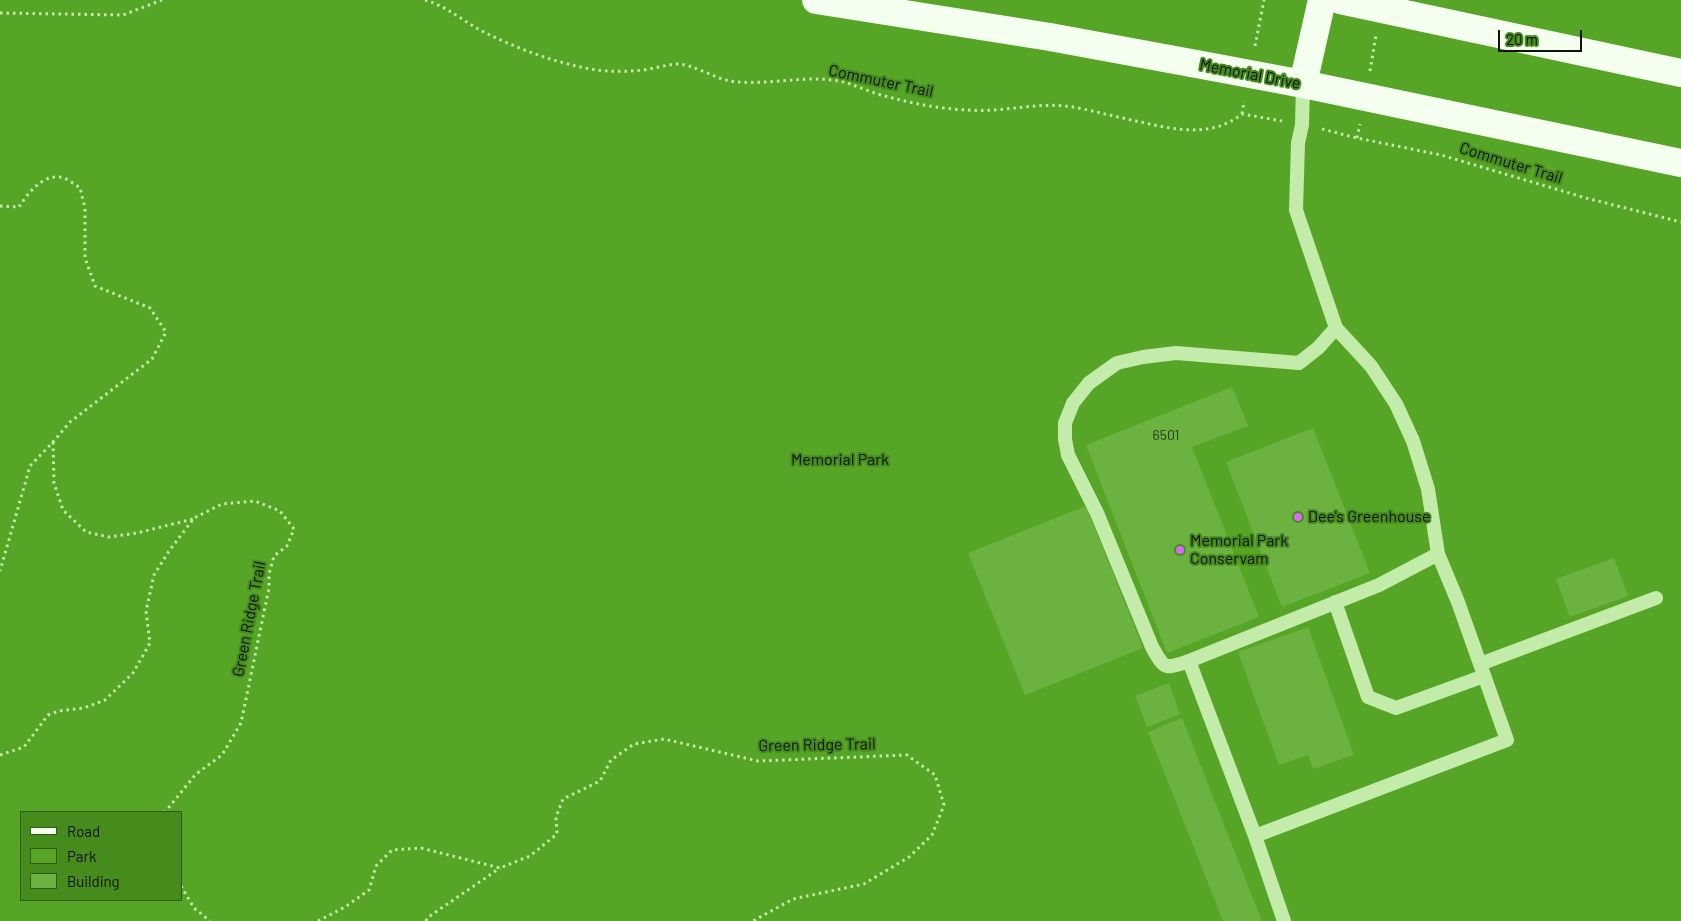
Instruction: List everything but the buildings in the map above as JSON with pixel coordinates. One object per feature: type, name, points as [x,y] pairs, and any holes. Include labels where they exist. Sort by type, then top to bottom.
[{"type":"main road","name":"Memorial Drive","points":[[816,0],[1050,37],[1303,84],[1681,163]]},
{"type":"main road","points":[[1303,84],[1322,0]]},
{"type":"main road","points":[[1340,0],[1681,73]]},
{"type":"lane","points":[[1256,836],[1507,740],[1458,602],[1438,554],[1428,489],[1412,441],[1396,404],[1371,366],[1336,328],[1296,210],[1298,143],[1302,124],[1303,84]]},
{"type":"lane","points":[[1336,328],[1318,348],[1299,363],[1176,353],[1143,356],[1116,363],[1088,383],[1073,403],[1065,423],[1068,455],[1097,513],[1152,647],[1161,663],[1165,666],[1170,667],[1189,661],[1379,585],[1438,554]]},
{"type":"lane","points":[[1335,602],[1368,697],[1396,708],[1656,598]]},
{"type":"lane","points":[[1189,661],[1256,836],[1284,921]]},
{"type":"path","points":[[0,13],[124,15],[162,0]]},
{"type":"path","name":"Commuter Trail","points":[[425,0],[448,9],[487,34],[510,44],[585,68],[613,72],[644,70],[680,64],[728,80],[752,83],[829,80],[843,82],[889,98],[968,110],[990,111],[1056,104],[1183,131],[1205,130],[1233,121],[1242,114],[1281,121]]},
{"type":"path","points":[[1357,138],[1381,9]]},
{"type":"path","name":"Commuter Trail","points":[[1334,131],[1357,138],[1441,155],[1560,191],[1681,222]]},
{"type":"path","points":[[0,206],[19,207],[31,189],[52,177],[61,177],[80,188],[86,208],[85,258],[94,286],[150,308],[166,332],[152,359],[70,422],[30,466],[0,571]]},
{"type":"path","points":[[53,442],[54,483],[63,510],[86,532],[109,536],[137,533],[194,518]]},
{"type":"path","name":"Green Ridge Trail","points":[[0,755],[24,747],[48,715],[59,711],[84,708],[105,700],[133,673],[150,644],[146,611],[154,575],[169,551],[194,518],[222,504],[255,501],[280,512],[294,529],[287,546],[274,556],[269,574],[269,588],[241,723],[222,755],[196,774],[166,811]]},
{"type":"path","name":"Green Ridge Trail","points":[[500,868],[530,856],[557,834],[556,817],[563,799],[600,781],[611,760],[634,744],[664,739],[758,761],[907,755],[936,776],[944,805],[932,835],[909,857],[864,884],[793,899],[753,921]]},
{"type":"path","points":[[318,921],[345,907],[369,890],[376,866],[392,850],[421,848],[500,868]]},
{"type":"path","points":[[426,921],[500,868]]},
{"type":"path","points":[[182,888],[194,908],[210,921]]},
{"type":"green space","name":"Memorial Park","points":[[0,0],[1681,0],[1681,921],[0,921]]},
{"type":"place","name":"Dee's Greenhouse","points":[[1298,517]]},
{"type":"place","name":"Memorial Park Conservam","points":[[1180,550]]}]
